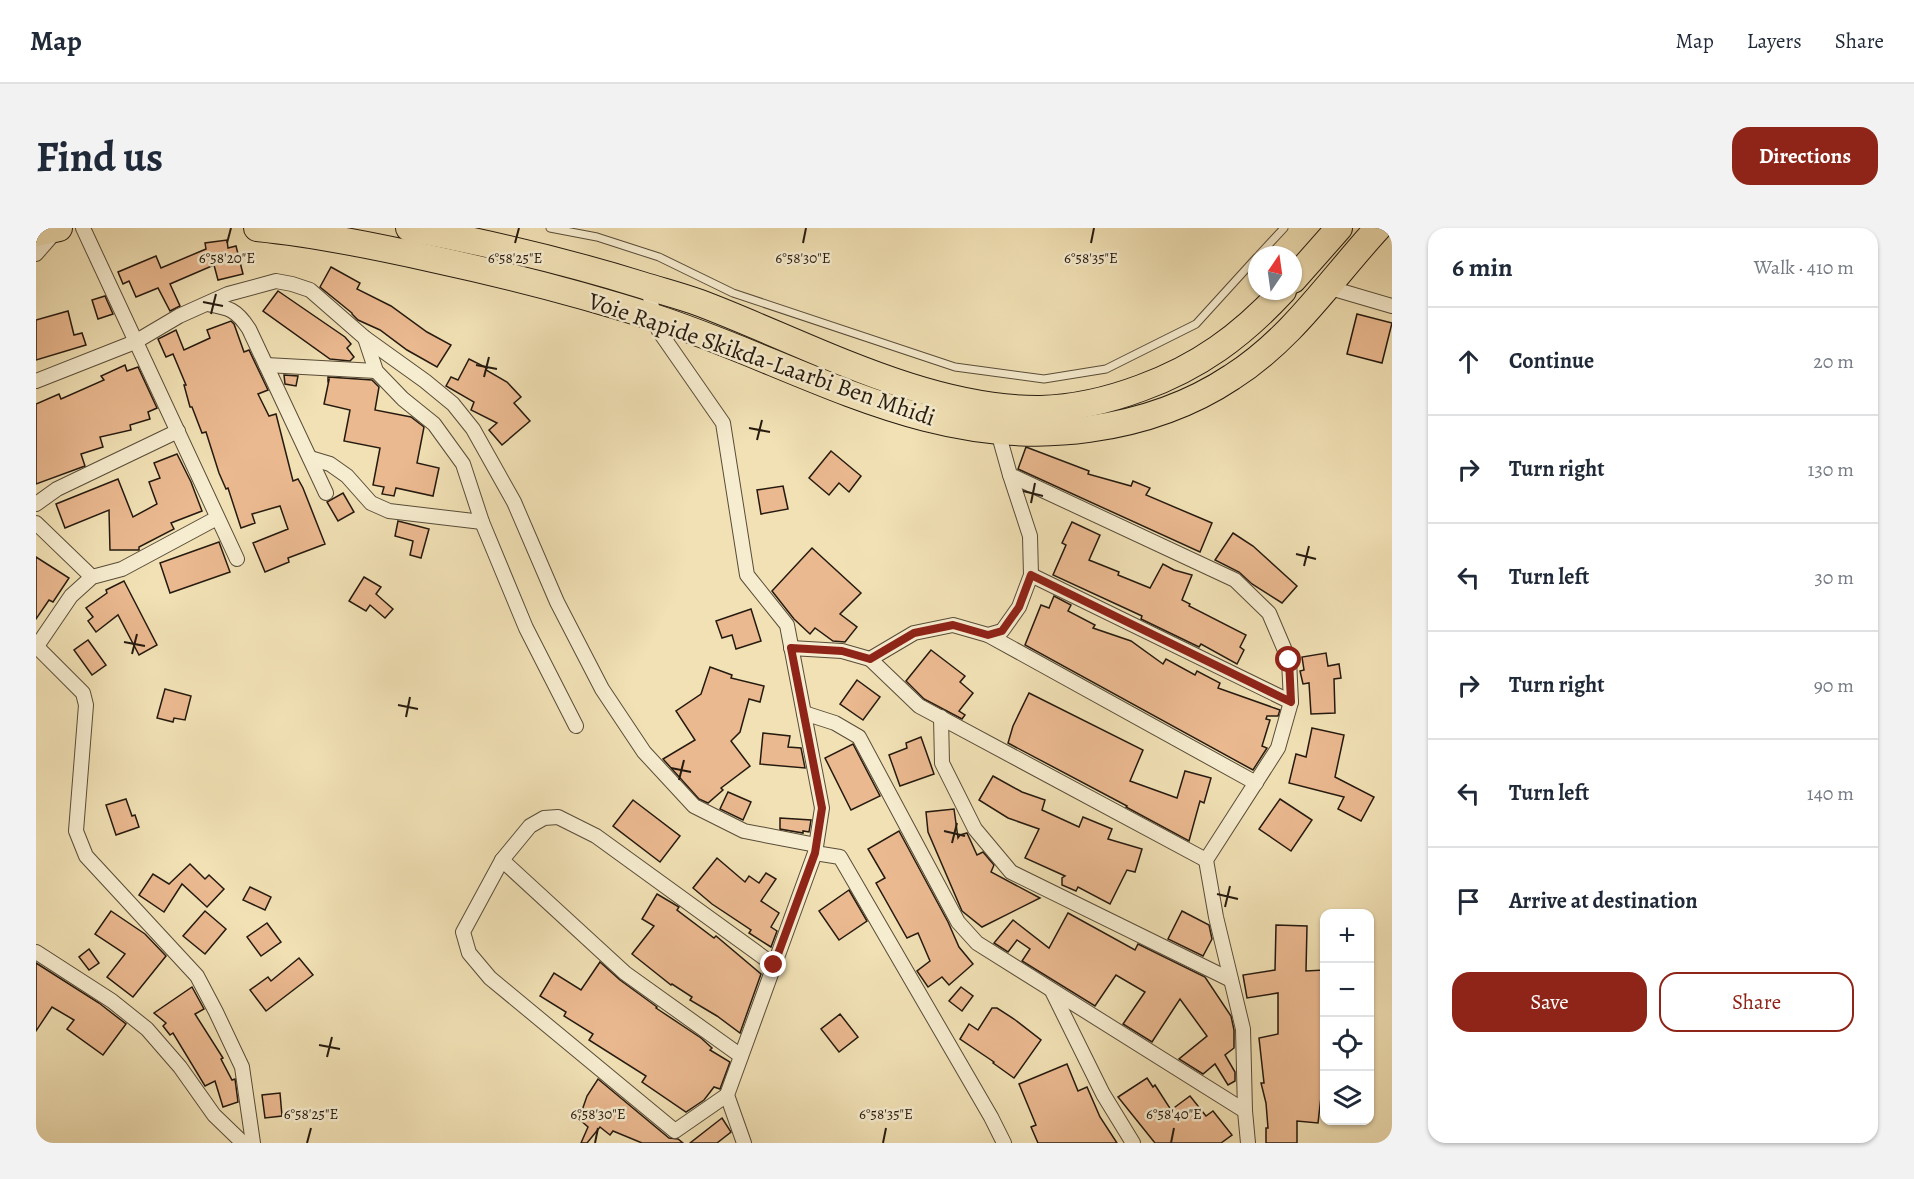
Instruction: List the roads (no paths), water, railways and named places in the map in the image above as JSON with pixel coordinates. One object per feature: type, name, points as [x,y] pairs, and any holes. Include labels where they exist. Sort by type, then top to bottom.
[{"type":"highway","points":[[36,233],[59,228]]},
{"type":"highway","name":"Voie Rapide Skikda-Laarbi Ben Mhidi","points":[[257,228],[326,236],[474,268],[570,292],[693,331],[802,376],[882,405],[938,422],[998,432],[1032,434],[1105,427],[1144,417],[1199,395],[1232,378],[1270,350],[1378,228]]},
{"type":"highway","name":"Voie Rapide Skikda-Laarbi Ben Mhidi","points":[[409,228],[485,242],[543,256],[648,287],[699,303],[899,382],[958,399],[990,405],[1041,409],[1092,403],[1121,395],[1171,376],[1200,361],[1232,340],[1274,300]]},
{"type":"highway","points":[[1302,270],[1339,228]]},
{"type":"street","points":[[36,254],[59,228]]},
{"type":"street","points":[[83,228],[237,559]]},
{"type":"street","points":[[36,381],[135,342],[179,316],[228,294],[276,281],[310,290],[365,338],[453,404],[473,429],[514,502],[557,602],[602,689],[644,752],[694,806],[744,831],[840,857],[1004,1143]]},
{"type":"street","points":[[648,287],[654,317],[660,331],[723,423],[747,575],[787,625],[822,808],[815,849],[774,965],[727,1095],[675,1131],[490,978],[469,953],[464,932],[502,860],[530,826],[544,818],[558,817],[596,836],[774,965]]},
{"type":"street","points":[[1328,287],[1392,306]]},
{"type":"street","points":[[207,304],[230,309],[239,315],[249,329],[326,493]]},
{"type":"street","points":[[365,338],[376,371],[403,399],[434,424],[463,464],[482,522],[526,628],[576,726]]},
{"type":"street","points":[[266,365],[376,371]]},
{"type":"street","points":[[36,504],[57,489],[178,431]]},
{"type":"street","points":[[988,635],[1002,631],[1014,615],[1031,575],[1030,536],[998,432]]},
{"type":"street","points":[[310,458],[330,464],[347,476],[371,503],[389,511],[482,522]]},
{"type":"street","points":[[1010,475],[1235,580],[1269,613],[1289,660],[1291,702],[1278,748],[1206,860],[1216,917],[1243,1029],[1248,1143]]},
{"type":"street","points":[[217,518],[122,569],[93,577],[71,596],[37,646],[83,693],[86,705],[76,831],[86,856],[197,976],[242,1067],[252,1143]]},
{"type":"street","points":[[36,523],[93,577]]},
{"type":"street","points":[[1031,575],[1291,702]]},
{"type":"street","points":[[870,659],[914,633],[953,625],[988,635],[1256,783]]},
{"type":"street","points":[[791,648],[842,651],[870,659],[919,706],[1206,860]]},
{"type":"street","points":[[804,713],[835,723],[859,737],[958,922],[977,943],[1245,1111]]},
{"type":"street","points":[[941,717],[942,763],[975,829],[1011,872],[1231,980]]},
{"type":"street","points":[[502,860],[625,973],[741,1056]]},
{"type":"street","points":[[36,952],[112,1001],[147,1029],[180,1067],[214,1115],[243,1143]]},
{"type":"street","points":[[1051,989],[1103,1094],[1133,1143]]},
{"type":"street","points":[[727,1095],[744,1143]]},
{"type":"lane","points":[[550,228],[597,237],[659,257],[734,293],[955,367],[1044,379],[1106,369],[1196,324],[1248,267]]},
{"type":"lane","points":[[1267,246],[1284,228]]}]
